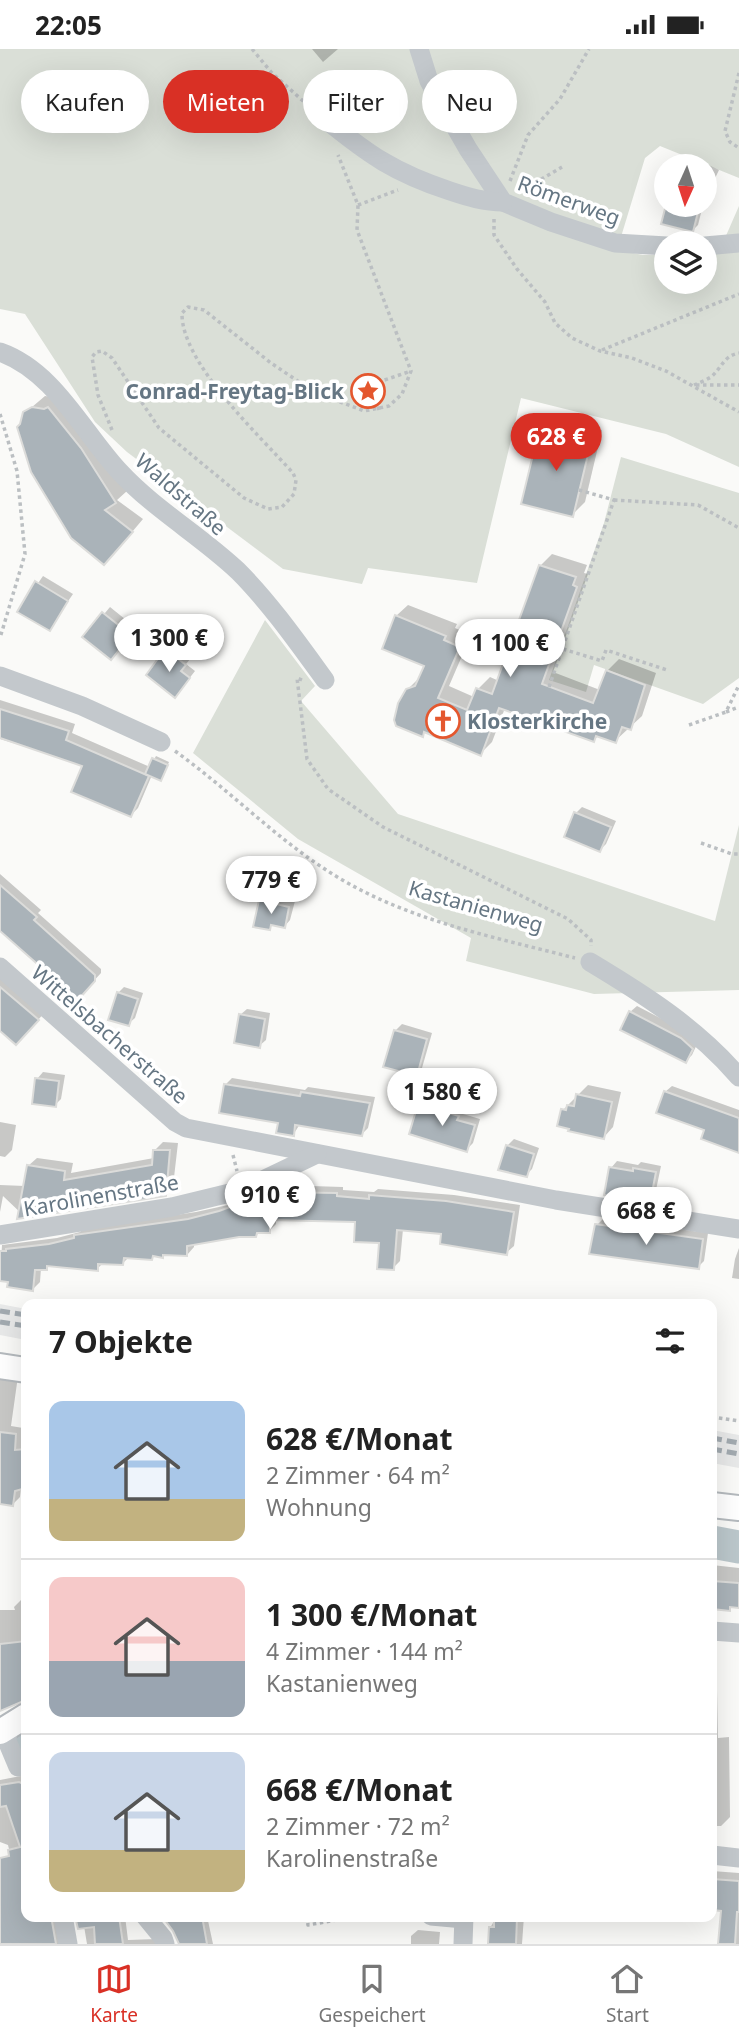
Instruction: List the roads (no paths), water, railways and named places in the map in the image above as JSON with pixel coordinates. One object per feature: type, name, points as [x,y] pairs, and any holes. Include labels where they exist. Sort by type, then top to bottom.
[{"type":"main road","points":[[0,1367],[21,1369]]},
{"type":"main road","points":[[717,1506],[739,1508]]},
{"type":"street","name":"Römerweg","points":[[419,49],[429,81],[468,149],[504,202],[551,222],[615,243],[654,245]]},
{"type":"street","points":[[342,133],[364,151],[416,180],[483,202],[504,202]]},
{"type":"street","points":[[717,245],[739,243]]},
{"type":"street","name":"Waldstraße","points":[[0,352],[21,360],[42,377],[118,470],[171,519],[237,571],[326,680]]},
{"type":"street","points":[[0,676],[82,706],[161,742]]},
{"type":"street","points":[[590,962],[657,1002],[695,1033],[739,1077]]},
{"type":"street","name":"Wittelsbacherstraße","points":[[0,967],[175,1122],[194,1131],[317,1154]]},
{"type":"street","points":[[317,1154],[556,1200],[733,1224]]},
{"type":"street","name":"Karolinenstraße","points":[[0,1235],[172,1207],[242,1190],[317,1154]]},
{"type":"street","points":[[717,1631],[739,1633]]},
{"type":"street","points":[[11,1725],[7,1741],[15,1767]]},
{"type":"street","points":[[717,1856],[739,1858]]},
{"type":"street","points":[[64,1922],[68,1944]]},
{"type":"street","points":[[150,1922],[165,1944]]},
{"type":"street","points":[[463,1944],[464,1922]]},
{"type":"waterway","points":[[717,1543],[739,1547]]},
{"type":"railway","points":[[0,1311],[21,1314]]},
{"type":"railway","points":[[0,1322],[21,1325]]},
{"type":"railway","points":[[717,1439],[739,1443]]},
{"type":"railway","points":[[717,1450],[739,1454]]},
{"type":"place","name":"Conrad-Freytag-Blick","points":[[368,391]]},
{"type":"place","name":"Klosterkirche","points":[[443,721]]}]
